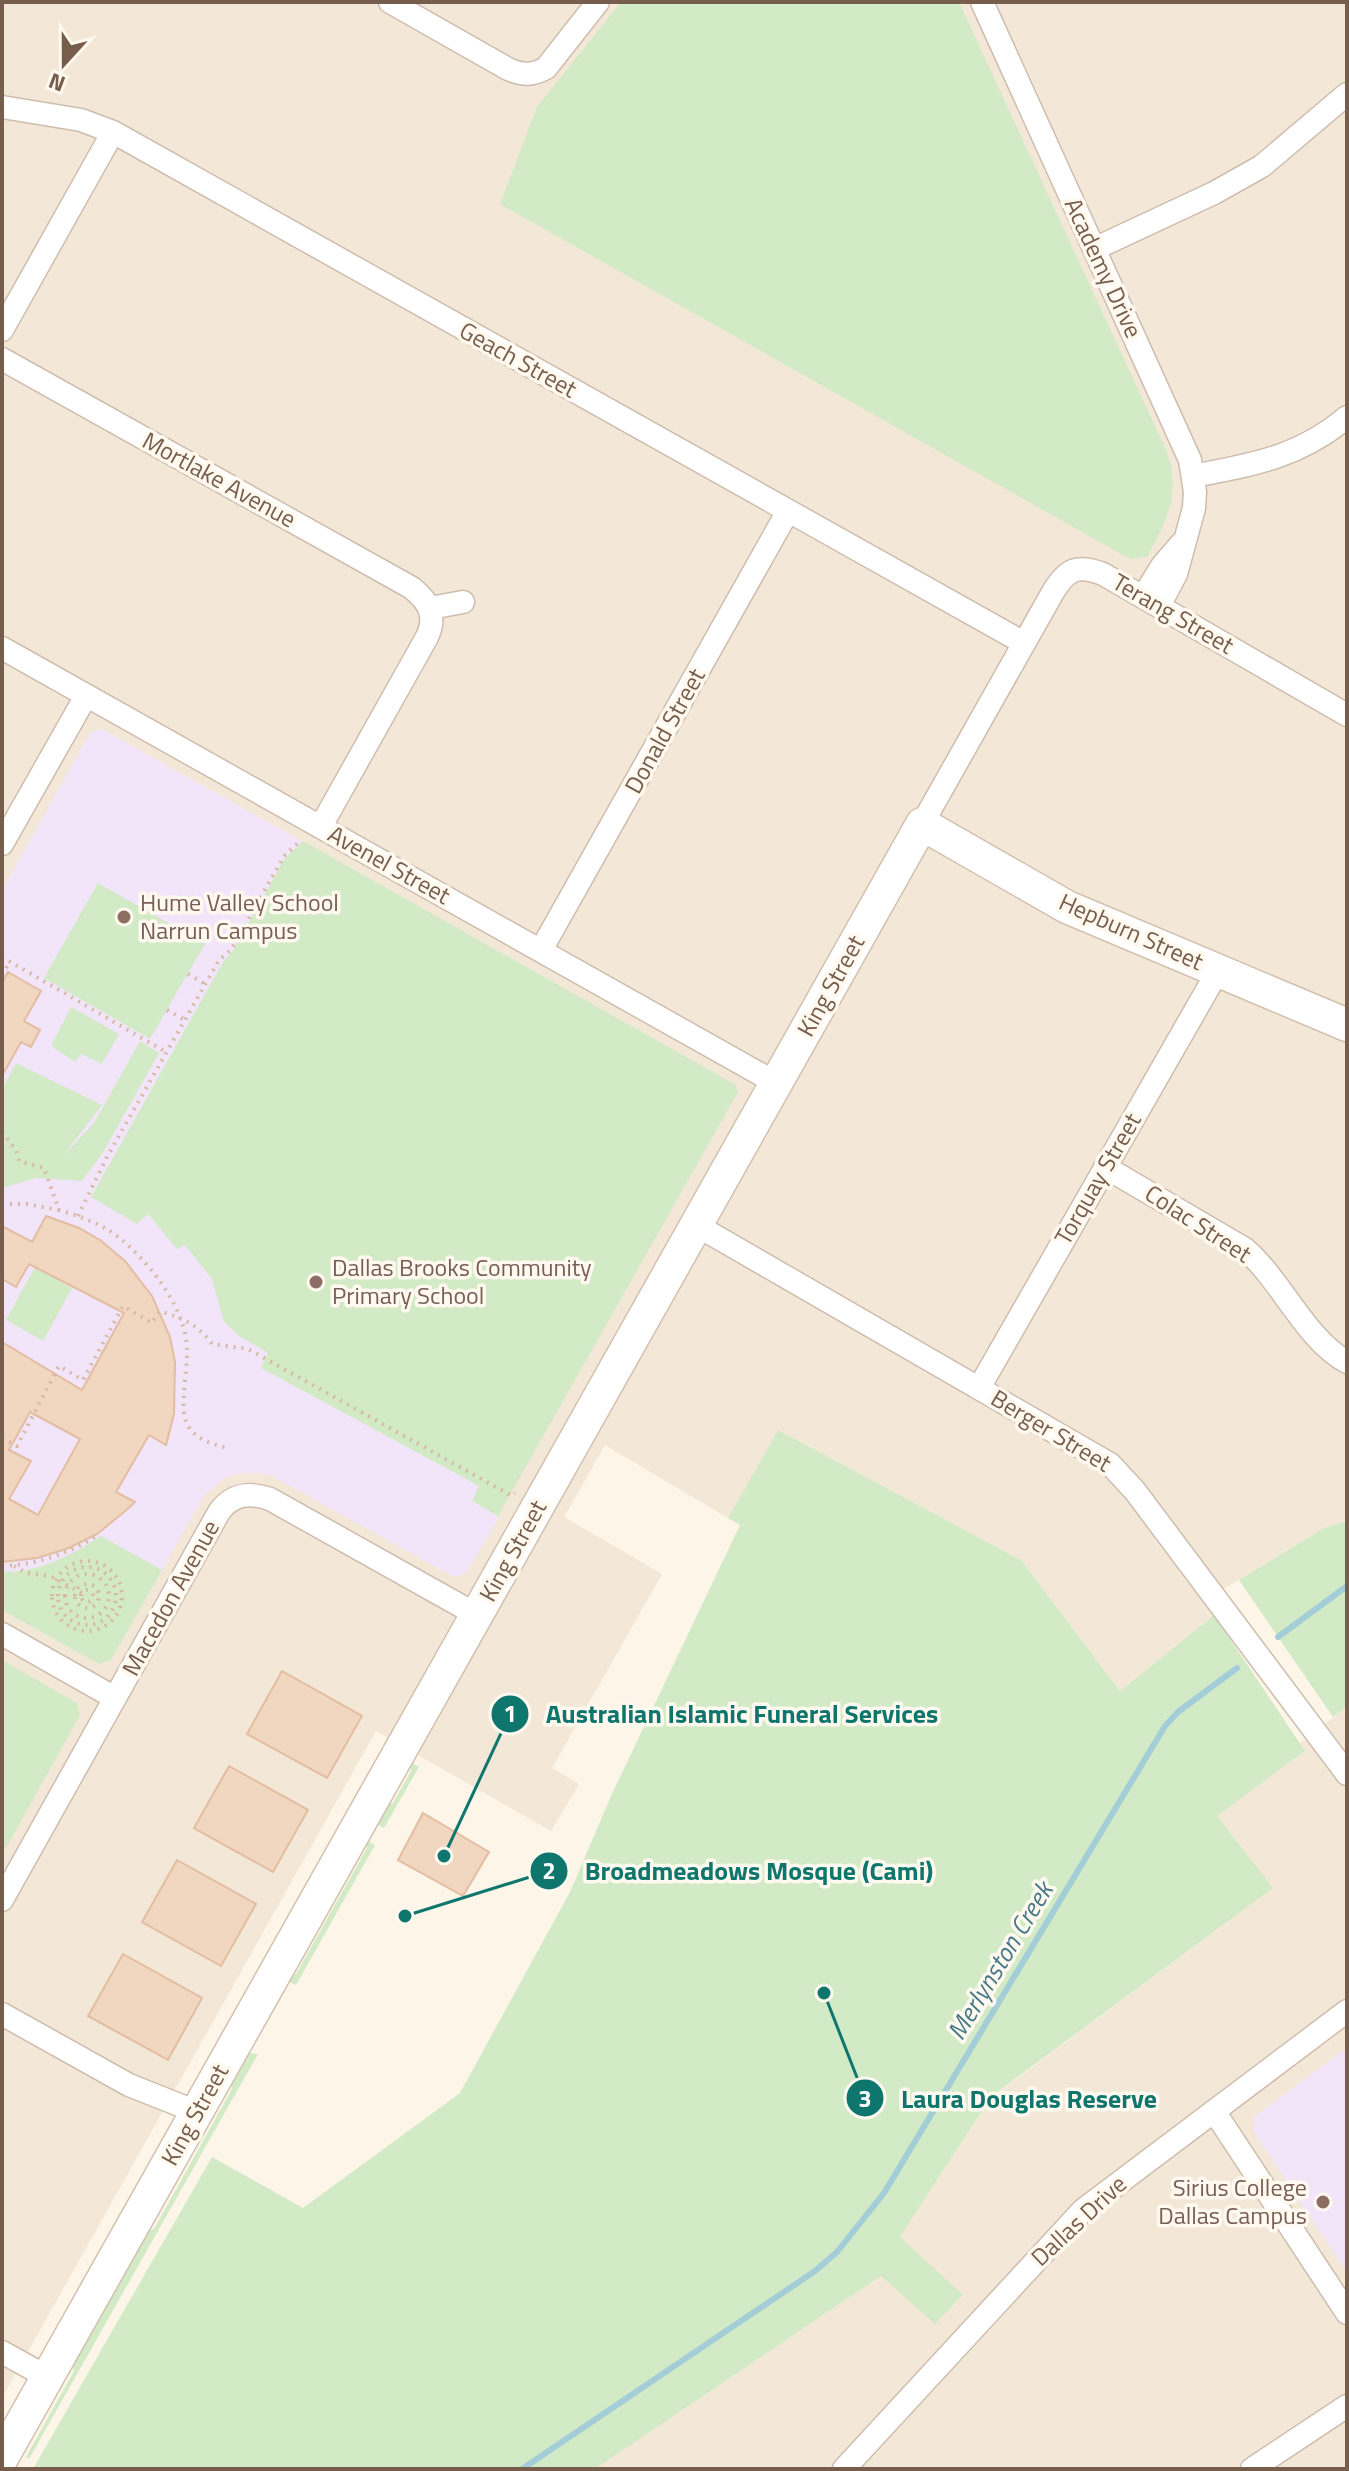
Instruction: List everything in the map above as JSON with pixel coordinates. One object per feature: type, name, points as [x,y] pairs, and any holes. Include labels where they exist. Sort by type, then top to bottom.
[{"type":"street","points":[[390,2],[508,69],[533,74],[546,68],[598,2]]},
{"type":"street","name":"Academy Drive","points":[[987,4],[1094,249],[1185,445],[1193,476],[1194,508],[1185,541],[1162,566],[1151,602]]},
{"type":"street","points":[[1094,249],[1214,193],[1262,166],[1347,94]]},
{"type":"street","name":"Geach Street","points":[[2,107],[81,120],[113,132],[1024,643]]},
{"type":"street","points":[[2,330],[113,132]]},
{"type":"street","name":"Mortlake Avenue","points":[[2,359],[412,588],[430,608]]},
{"type":"street","points":[[1193,476],[1254,465],[1293,452],[1324,435],[1347,417]]},
{"type":"street","name":"Donald Street","points":[[541,950],[788,511]]},
{"type":"street","name":"Terang Street","points":[[1024,643],[1059,582],[1073,569],[1092,570],[1347,715]]},
{"type":"street","points":[[312,833],[427,637],[432,623],[430,608],[463,602]]},
{"type":"street","name":"King Street","points":[[2,2458],[1024,643]]},
{"type":"street","name":"Avenel Street","points":[[2,648],[312,833],[541,950],[776,1083]]},
{"type":"street","points":[[2,844],[86,696]]},
{"type":"street","name":"Hepburn Street","points":[[922,824],[1067,907],[1347,1025]]},
{"type":"street","name":"Torquay Street","points":[[979,1388],[1218,971]]},
{"type":"street","name":"Colac Street","points":[[1105,1167],[1245,1249],[1326,1347],[1347,1362]]},
{"type":"street","name":"Berger Street","points":[[696,1225],[1090,1451],[1121,1473],[1347,1774]]},
{"type":"street","name":"Macedon Avenue","points":[[2,1900],[227,1502],[242,1496],[270,1499],[477,1615]]},
{"type":"street","points":[[2,1634],[115,1698]]},
{"type":"street","name":"Dallas Drive","points":[[844,2469],[1083,2210],[1347,2011]]},
{"type":"street","points":[[2,2014],[192,2121]]},
{"type":"street","points":[[1214,2111],[1347,2313]]},
{"type":"street","points":[[2,2352],[47,2377]]},
{"type":"street","points":[[1252,2469],[1347,2406]]},
{"type":"path","points":[[78,1216],[107,1157],[219,960],[231,950],[284,856],[312,833]]},
{"type":"path","points":[[2,957],[166,1052]]},
{"type":"path","points":[[2,975],[10,961]]},
{"type":"path","points":[[188,974],[205,984]]},
{"type":"path","points":[[167,1010],[185,1020]]},
{"type":"path","points":[[2,1132],[16,1150],[19,1161],[40,1166],[46,1171],[59,1210]]},
{"type":"path","points":[[2,1204],[27,1204],[78,1216],[105,1228],[132,1248],[166,1292],[181,1318],[186,1338],[185,1417],[197,1436],[228,1448]]},
{"type":"path","points":[[2,1438],[17,1446],[59,1366],[83,1380],[123,1306],[152,1323],[160,1311],[181,1318],[202,1331],[212,1344],[248,1349],[512,1496],[514,1492],[539,1505]]},
{"type":"path","points":[[2,1566],[61,1554],[98,1535]]},
{"type":"path","points":[[94,1562],[105,1565],[119,1581],[122,1592],[110,1623],[87,1631],[56,1614],[52,1590],[59,1581],[72,1564],[94,1562]]},
{"type":"path","points":[[95,1601],[91,1588],[105,1565]]},
{"type":"path","points":[[14,1566],[26,1573],[42,1574],[59,1581],[79,1592],[84,1601],[95,1601]]},
{"type":"path","points":[[59,1581],[74,1570],[93,1567],[101,1571],[108,1577],[116,1593],[115,1612]]},
{"type":"path","points":[[78,1576],[98,1577],[107,1587],[106,1607],[92,1617],[82,1617],[72,1611],[65,1600],[68,1586],[78,1576]]},
{"type":"path","points":[[59,1581],[58,1602],[71,1624]]},
{"type":"path","points":[[90,1608],[81,1607],[75,1599],[82,1585],[91,1588]]},
{"type":"path","points":[[81,1607],[84,1601]]},
{"type":"path","points":[[92,1617],[90,1608],[95,1601]]},
{"type":"path","points":[[106,1607],[115,1612]]},
{"type":"path","points":[[66,1616],[72,1611]]},
{"type":"path","points":[[71,1624],[97,1624],[115,1612]]},
{"type":"path","points":[[80,1624],[82,1617]]},
{"type":"shaded area","points":[[2,2],[1347,2],[1347,1521],[1324,1528],[1204,1601],[1214,1615],[1120,1691],[1021,1560],[778,1430],[728,1518],[605,1445],[564,1517],[662,1574],[552,1768],[579,1784],[551,1831],[376,1731],[2,2398]]},
{"type":"shaded area","name":"Dallas Brooks Community Primary School","points":[[102,729],[736,1085],[738,1092],[465,1574],[454,1577],[274,1477],[261,1473],[235,1474],[223,1479],[203,1497],[111,1660],[99,1664],[2,1610],[2,890],[90,733]]},
{"type":"shaded area","points":[[1347,1707],[1347,2469],[595,2469],[881,2276],[900,2237],[992,2097],[1273,1888],[1216,1816],[1305,1751],[1300,1743]]},
{"type":"shaded area","name":"Sirius College Dallas Campus","points":[[1347,2048],[1347,2273],[1253,2130],[1255,2116]]},
{"type":"green space","points":[[621,2],[959,2],[1167,452],[1173,481],[1170,506],[1147,557],[1130,559],[500,204],[537,107]]},
{"type":"green space","name":"Dallas Brooks Community Primary School","points":[[303,841],[736,1085],[738,1092],[498,1516],[472,1501],[479,1486],[261,1368],[268,1353],[239,1336],[224,1322],[212,1279],[185,1245],[177,1249],[148,1214],[137,1224],[91,1197],[223,962],[232,952],[285,858]]},
{"type":"green space","points":[[98,883],[205,944],[150,1039],[44,978]]},
{"type":"green space","points":[[71,1007],[119,1034],[102,1064],[81,1054],[75,1062],[51,1046]]},
{"type":"green space","points":[[140,1041],[159,1053],[102,1154],[82,1181],[36,1178],[2,1188],[2,1090],[16,1063],[102,1105],[63,1156],[94,1123]]},
{"type":"green space","points":[[35,1267],[72,1288],[43,1341],[6,1320]]},
{"type":"green space","points":[[778,1430],[1021,1560],[1120,1691],[1214,1615],[1305,1751],[1217,1816],[1273,1888],[992,2096],[900,2237],[963,2295],[935,2324],[881,2276],[595,2469],[33,2469],[212,2157],[303,2208],[460,2093],[570,1892],[611,1796],[740,1525],[728,1518]]},
{"type":"green space","points":[[1347,1521],[1347,1707],[1333,1717],[1239,1580],[1324,1528]]},
{"type":"green space","points":[[101,1536],[162,1570],[111,1660],[99,1664],[2,1610],[2,1572],[15,1572],[54,1562]]},
{"type":"green space","points":[[2,1660],[77,1703],[80,1715],[2,1855]]},
{"type":"green space","points":[[409,1761],[419,1767],[384,1828],[376,1824],[384,1806],[393,1803],[411,1771]]},
{"type":"green space","points":[[366,1840],[375,1845],[296,1985],[287,1981],[287,1976],[296,1974],[367,1848]]},
{"type":"green space","points":[[244,2053],[258,2054],[29,2459],[26,2457],[74,2371],[71,2361],[143,2233],[154,2229],[232,2089],[230,2079]]},
{"type":"building","points":[[8,972],[41,991],[24,1021],[40,1030],[31,1047],[21,1042],[2,1076],[2,983]]},
{"type":"building","points":[[46,1216],[79,1228],[100,1240],[125,1261],[152,1296],[170,1337],[175,1362],[174,1414],[166,1445],[149,1435],[116,1492],[135,1502],[124,1512],[97,1534],[69,1548],[37,1558],[2,1562],[2,1342],[82,1390],[124,1313],[29,1264],[16,1287],[2,1279],[2,1226],[32,1242]],"holes":[[[30,1412],[80,1439],[38,1515],[9,1499],[31,1461],[9,1450]]]},
{"type":"building","points":[[282,1671],[362,1716],[327,1778],[247,1734]]},
{"type":"building","points":[[229,1766],[308,1810],[273,1872],[194,1828]]},
{"type":"building","points":[[423,1813],[489,1852],[463,1896],[398,1860]]},
{"type":"building","points":[[177,1860],[256,1904],[221,1966],[142,1922]]},
{"type":"building","points":[[123,1954],[202,1998],[168,2060],[88,2016]]},
{"type":"waterway","name":"Merlynston Creek","points":[[1278,1637],[1347,1586]]},
{"type":"waterway","name":"Merlynston Creek","points":[[522,2469],[815,2271],[837,2252],[884,2193],[1165,1726],[1178,1712],[1237,1668]]},
{"type":"place","name":"Hume Valley School Narrun Campus","points":[[124,917]]},
{"type":"place","name":"Dallas Brooks Community Primary School","points":[[316,1282]]},
{"type":"place","name":"Australian Islamic Funeral Services","points":[[444,1856]]},
{"type":"place","name":"Broadmeadows Mosque (Cami)","points":[[405,1916]]},
{"type":"place","name":"Laura Douglas Reserve","points":[[824,1993]]},
{"type":"place","name":"Sirius College Dallas Campus","points":[[1323,2202]]}]
